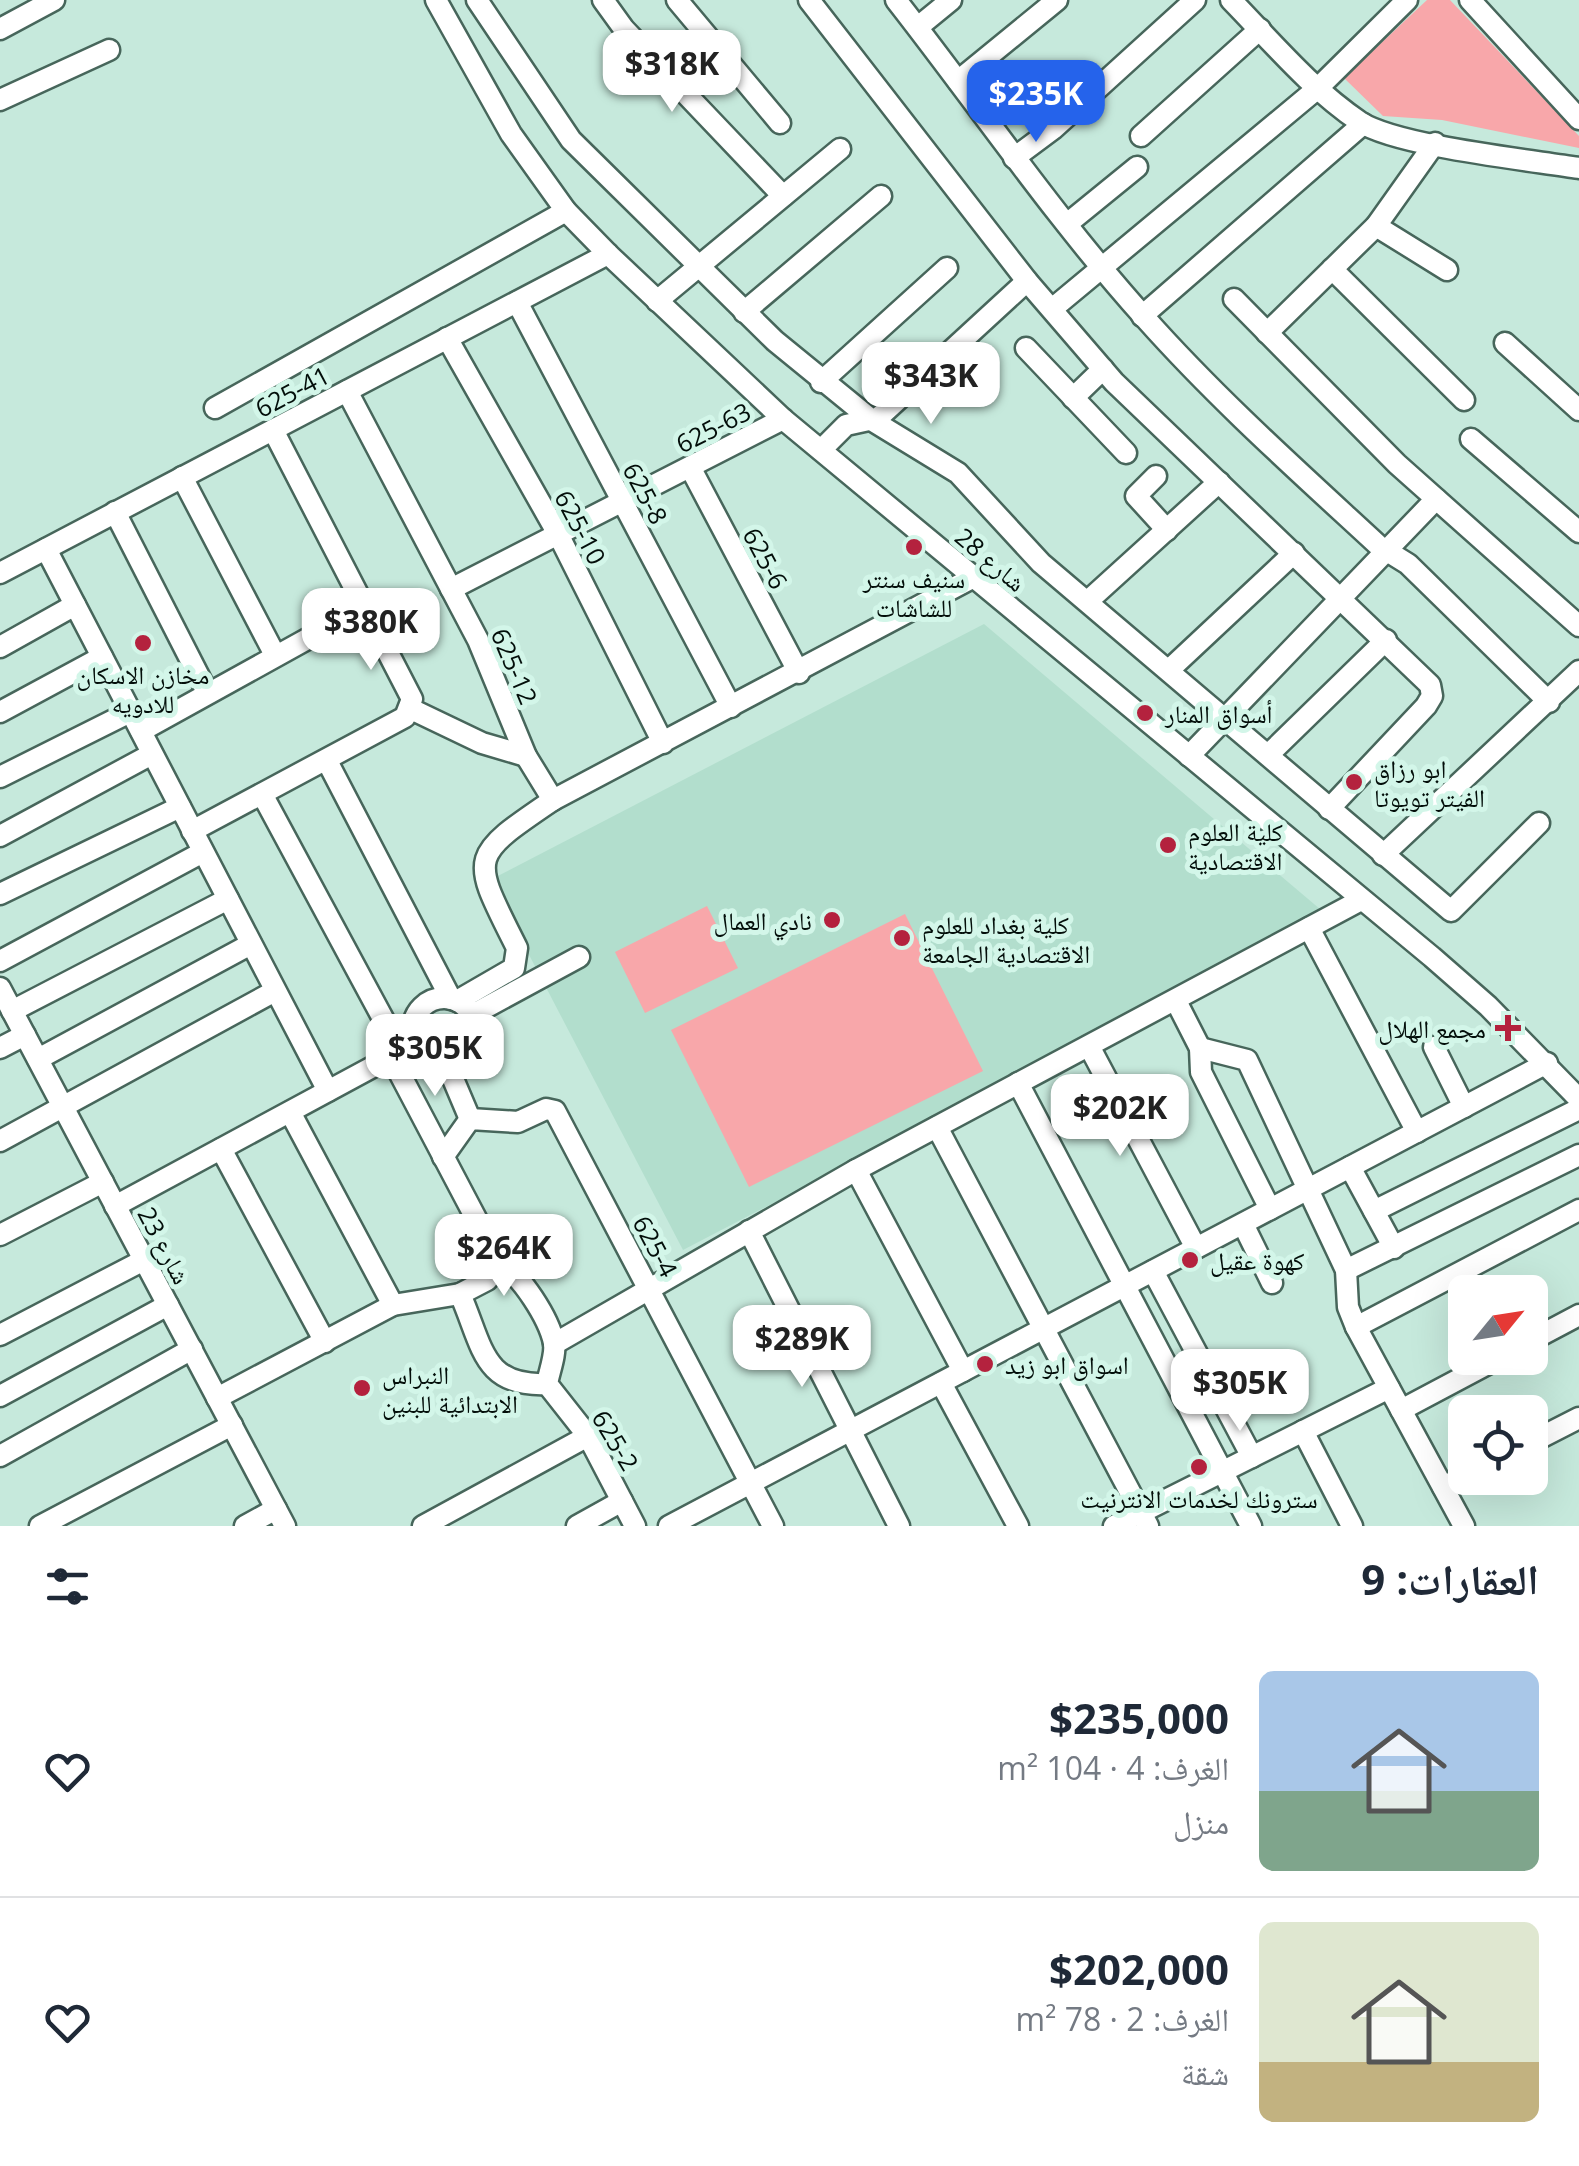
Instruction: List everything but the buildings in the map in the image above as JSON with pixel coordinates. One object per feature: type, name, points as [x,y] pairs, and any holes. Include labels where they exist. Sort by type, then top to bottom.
[{"type":"street","points":[[0,28],[54,0]]},
{"type":"street","name":"شارع 28","points":[[436,0],[511,134],[566,211],[608,254],[783,418],[1474,994],[1579,1098]]},
{"type":"street","points":[[477,0],[571,140],[744,312],[821,382],[873,421],[958,473],[1041,563],[1450,912],[1539,823]]},
{"type":"street","points":[[602,0],[624,29],[782,196]]},
{"type":"street","points":[[678,0],[780,123]]},
{"type":"street","points":[[809,0],[1027,281],[1103,369],[1423,675],[1432,696],[1329,809]]},
{"type":"street","points":[[896,0],[1014,158],[1142,316],[1220,399],[1387,551],[1408,564],[1549,702]]},
{"type":"street","points":[[918,28],[951,0]]},
{"type":"street","points":[[958,80],[1057,0]]},
{"type":"street","points":[[1014,158],[1053,129],[1195,0]]},
{"type":"street","points":[[1231,0],[1318,88],[1363,124],[1435,143],[1579,168]]},
{"type":"street","points":[[1052,309],[1160,215],[1202,187],[1318,88],[1407,0]]},
{"type":"street","points":[[1479,3],[1575,108]]},
{"type":"street","points":[[1142,136],[1260,29]]},
{"type":"street","points":[[0,100],[109,50]]},
{"type":"street","points":[[1142,316],[1363,124]]},
{"type":"street","points":[[1267,333],[1376,226],[1435,143]]},
{"type":"street","points":[[658,301],[840,150]]},
{"type":"street","points":[[1067,224],[1137,167]]},
{"type":"street","points":[[744,312],[881,196]]},
{"type":"street","points":[[215,408],[566,211]]},
{"type":"street","points":[[1376,226],[1448,270]]},
{"type":"street","name":"625-41","points":[[0,573],[608,254]]},
{"type":"street","points":[[821,382],[947,268]]},
{"type":"street","points":[[1332,269],[1464,400]]},
{"type":"street","points":[[821,450],[846,425],[873,421],[1027,281]]},
{"type":"street","points":[[1234,299],[1436,499],[1579,626]]},
{"type":"street","name":"625-8","points":[[517,302],[731,708]]},
{"type":"street","name":"625-10","points":[[447,338],[558,534],[664,743]]},
{"type":"street","points":[[1505,343],[1579,410]]},
{"type":"street","points":[[1026,348],[1126,453]]},
{"type":"street","points":[[1073,398],[1103,369]]},
{"type":"street","name":"625-12","points":[[348,390],[478,640],[526,756],[553,800]]},
{"type":"street","name":"625-63","points":[[452,589],[783,418]]},
{"type":"street","points":[[192,831],[405,718],[412,710],[412,699],[273,430]]},
{"type":"street","points":[[1471,439],[1579,532]]},
{"type":"street","name":"625-6","points":[[690,467],[798,673]]},
{"type":"street","points":[[1156,476],[1136,496],[1167,530]]},
{"type":"street","points":[[182,477],[275,655]]},
{"type":"street","points":[[1088,602],[1219,482]]},
{"type":"street","points":[[1188,756],[1436,499]]},
{"type":"street","points":[[115,512],[208,692]]},
{"type":"street","points":[[46,549],[328,1091]]},
{"type":"street","points":[[1169,670],[1294,553]]},
{"type":"street","points":[[460,1005],[514,968],[516,948],[484,882],[484,859],[495,839],[553,800],[974,577]]},
{"type":"street","points":[[0,647],[75,606]]},
{"type":"street","points":[[0,777],[208,692],[365,607]]},
{"type":"street","points":[[1268,755],[1386,640]]},
{"type":"street","points":[[0,712],[102,658]]},
{"type":"street","points":[[1382,855],[1579,670]]},
{"type":"street","points":[[412,710],[482,743],[526,756]]},
{"type":"street","points":[[0,836],[152,754]]},
{"type":"street","points":[[116,1206],[403,1051],[445,1060],[456,1058],[471,1045],[475,1025],[460,1005],[326,761]]},
{"type":"street","points":[[262,794],[403,1051],[443,1158],[500,1264],[513,1270],[526,1286],[554,1344],[547,1384],[519,1386],[502,1380],[460,1294]]},
{"type":"street","points":[[0,894],[180,806]]},
{"type":"street","points":[[0,961],[203,852]]},
{"type":"street","points":[[12,1010],[228,899]]},
{"type":"street","points":[[554,1344],[856,1170],[1361,900]]},
{"type":"street","points":[[1309,928],[1417,1132]]},
{"type":"street","points":[[38,1059],[251,944]]},
{"type":"street","points":[[403,1051],[424,1006],[460,1005],[579,957]]},
{"type":"street","name":"شارع 23","points":[[0,988],[281,1518]]},
{"type":"street","points":[[0,1141],[276,991]]},
{"type":"street","points":[[1176,1000],[1200,1048],[1201,1072],[1270,1210]]},
{"type":"street","points":[[0,1048],[25,1035]]},
{"type":"street","points":[[1088,1046],[1196,1248]]},
{"type":"street","points":[[1434,1047],[1464,1107]]},
{"type":"street","points":[[1200,1048],[1247,1060],[1346,1270],[1348,1307],[1356,1327],[1464,1526]]},
{"type":"street","points":[[443,1158],[470,1119],[445,1060]]},
{"type":"street","points":[[670,1526],[1547,1063]]},
{"type":"street","points":[[1018,1083],[1251,1526]]},
{"type":"street","points":[[1374,1211],[1579,1108]]},
{"type":"street","name":"625-4","points":[[470,1119],[518,1122],[546,1109],[555,1111],[772,1526]]},
{"type":"street","points":[[290,1112],[393,1305]]},
{"type":"street","points":[[937,1127],[1145,1519]]},
{"type":"street","points":[[221,1149],[325,1342]]},
{"type":"street","points":[[1346,1270],[1579,1155]]},
{"type":"street","points":[[1350,1167],[1394,1248]]},
{"type":"street","points":[[856,1170],[962,1371]]},
{"type":"street","points":[[0,1235],[103,1182]]},
{"type":"street","points":[[1356,1327],[1579,1210]]},
{"type":"street","points":[[1242,1224],[1272,1283]]},
{"type":"street","points":[[749,1231],[900,1526]]},
{"type":"street","points":[[0,1335],[144,1260]]},
{"type":"street","points":[[217,1398],[393,1305],[460,1294],[488,1280],[500,1264]]},
{"type":"street","points":[[1153,1271],[1252,1456]]},
{"type":"street","points":[[0,1396],[168,1305]]},
{"type":"street","points":[[1548,1331],[1579,1315]]},
{"type":"street","points":[[0,1456],[192,1350]]},
{"type":"street","points":[[1401,1410],[1467,1375]]},
{"type":"street","points":[[941,1383],[1018,1526]]},
{"type":"street","name":"625-2","points":[[547,1384],[588,1436],[635,1526]]},
{"type":"street","points":[[1114,1526],[1145,1519],[1222,1471],[1389,1388]]},
{"type":"street","points":[[1548,1434],[1579,1418]]},
{"type":"street","points":[[40,1526],[232,1425]]},
{"type":"street","points":[[1303,1431],[1352,1526]]},
{"type":"street","points":[[422,1526],[588,1436]]},
{"type":"street","points":[[1442,1487],[1448,1484]]},
{"type":"street","points":[[577,1526],[622,1502]]},
{"type":"street","points":[[245,1526],[281,1518]]},
{"type":"shaded area","points":[[1427,0],[1450,0],[1579,136],[1579,148],[1442,120],[1383,116],[1344,78]]},
{"type":"shaded area","name":"كلية بغداد للعلوم الاقتصادية الجامعة","points":[[984,624],[1327,915],[683,1250],[490,880]]},
{"type":"shaded area","points":[[707,906],[738,968],[645,1013],[615,952]]},
{"type":"shaded area","points":[[905,914],[983,1071],[749,1187],[671,1030]]},
{"type":"place","name":"سنيف سنتر للشاشات","points":[[914,547]]},
{"type":"place","name":"مخازن الاسكان للادويه","points":[[143,643]]},
{"type":"place","name":"أسواق المنار","points":[[1145,713]]},
{"type":"place","name":"ابو رزاق الفيتر تويوتا","points":[[1354,782]]},
{"type":"place","name":"كلية العلوم الاقتصادية","points":[[1168,845]]},
{"type":"place","name":"نادي العمال","points":[[832,920]]},
{"type":"place","name":"كلية بغداد للعلوم الاقتصادية الجامعة","points":[[902,938]]},
{"type":"place","name":"مجمع الهلال","points":[[1508,1028]]},
{"type":"place","name":"كهوة عقيل","points":[[1190,1260]]},
{"type":"place","name":"اسواق ابو زيد","points":[[985,1364]]},
{"type":"place","name":"النبراس الابتدائية للبنين","points":[[362,1388]]},
{"type":"place","name":"سترونك لخدمات الانترنيت","points":[[1199,1467]]}]
